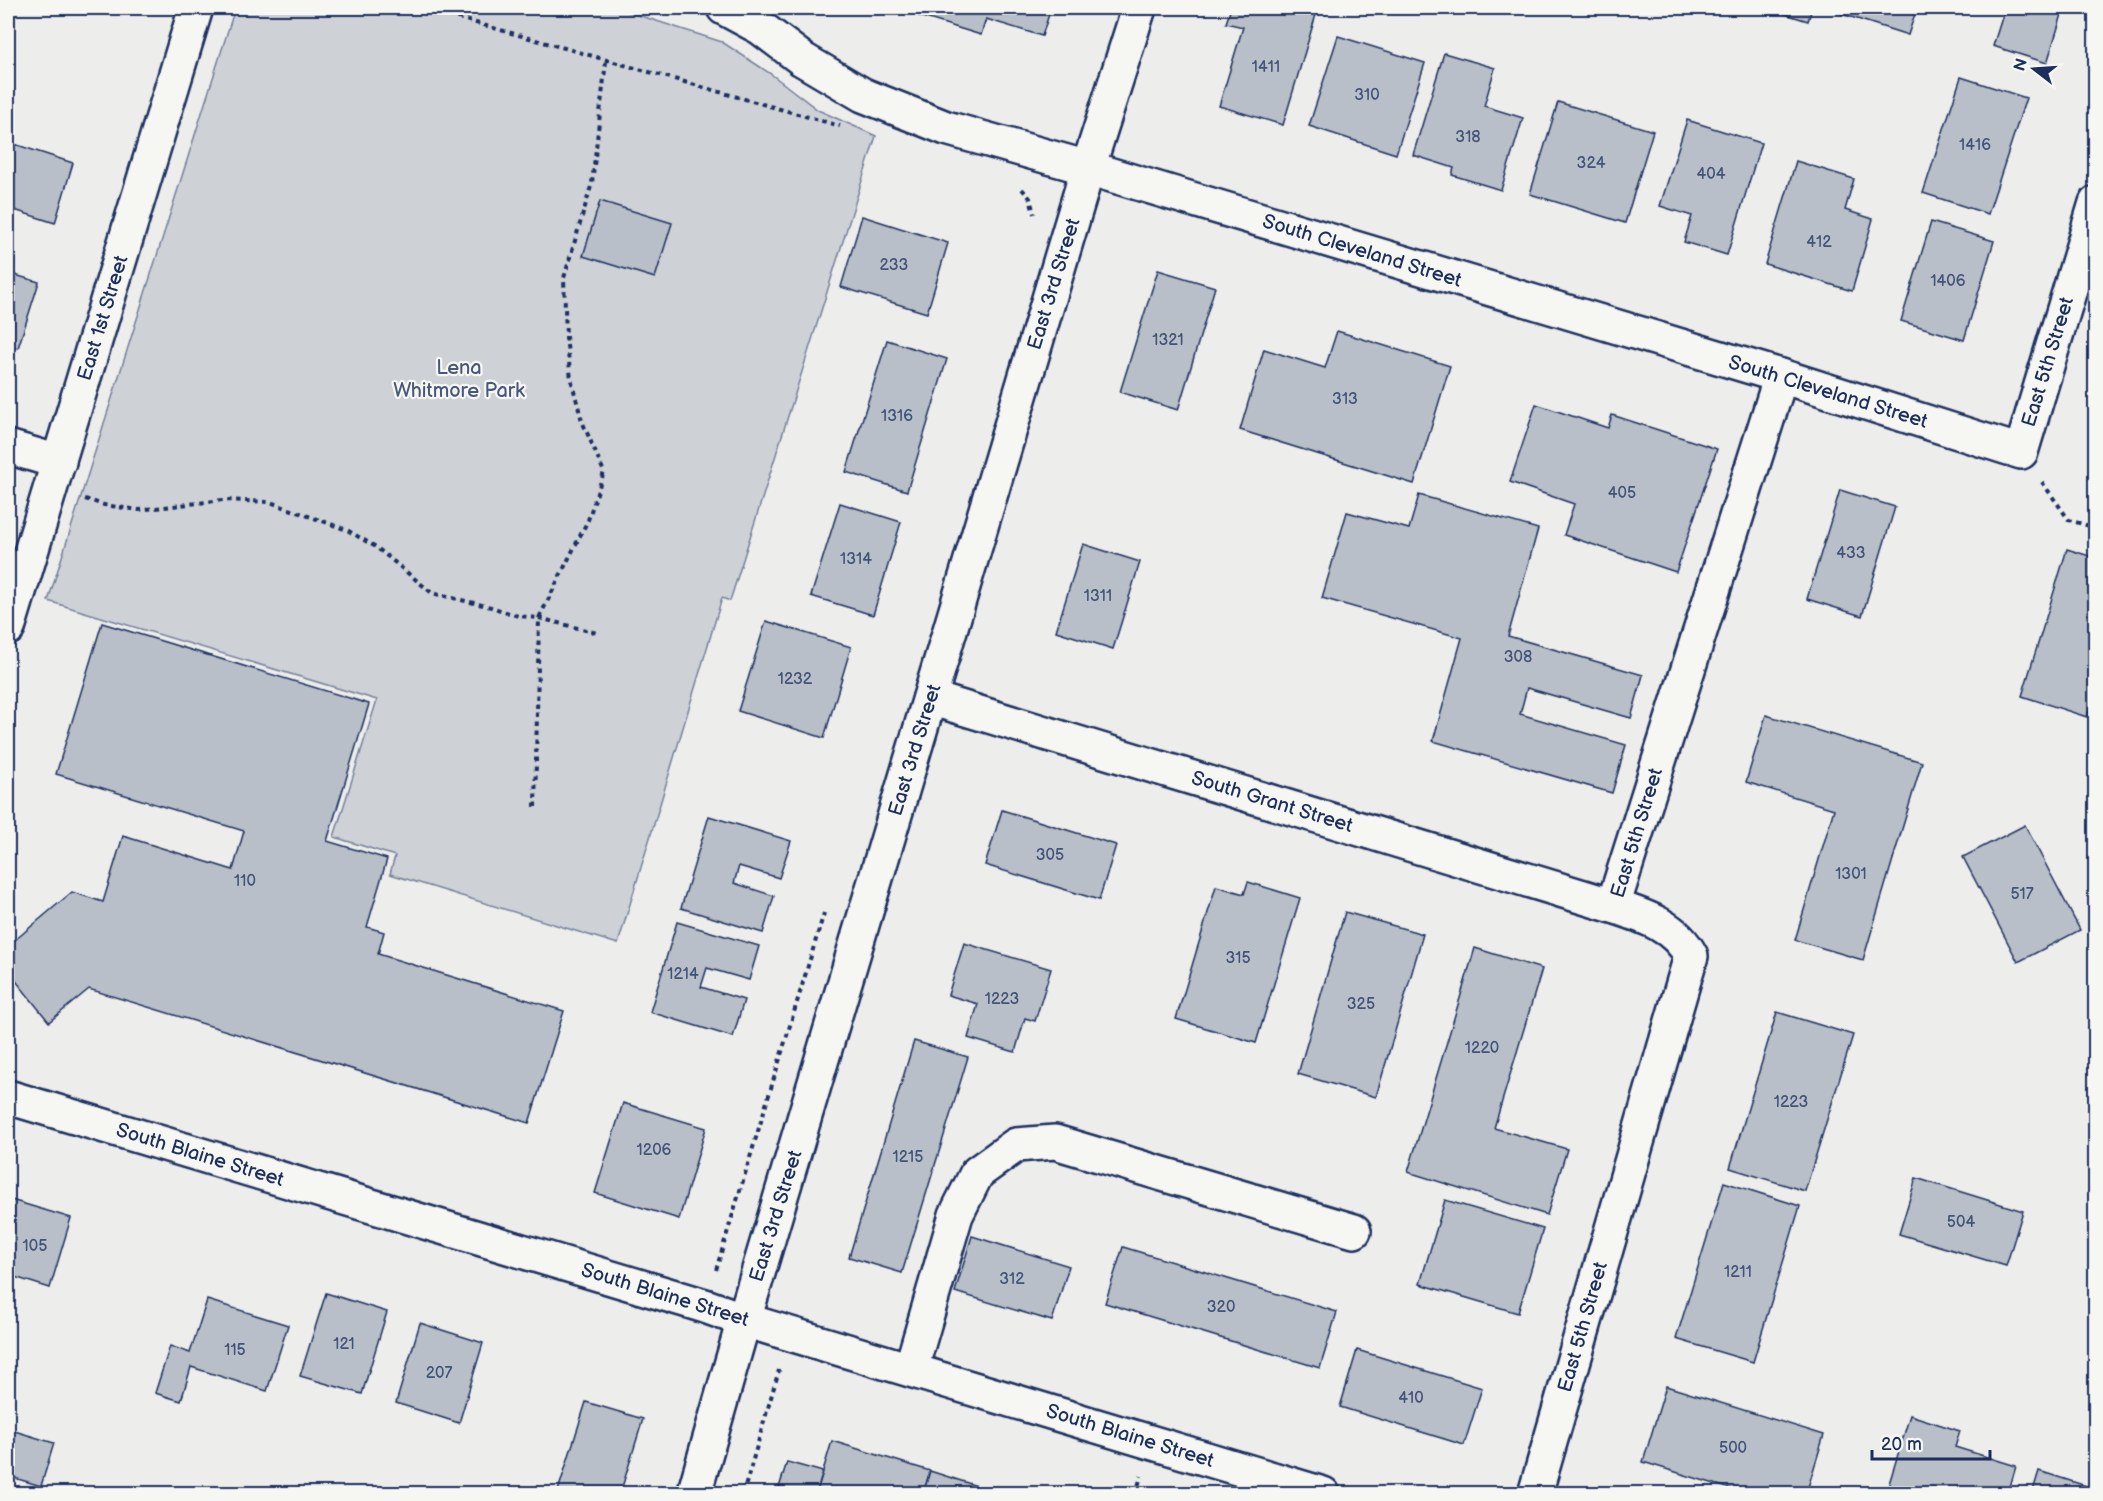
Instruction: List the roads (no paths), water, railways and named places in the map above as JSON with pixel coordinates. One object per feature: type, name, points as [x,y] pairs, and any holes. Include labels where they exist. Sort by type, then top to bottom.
[{"type":"street","name":"East 1st Street","points":[[8,628],[196,8]]},
{"type":"street","name":"South Cleveland Street","points":[[724,8],[761,28],[802,59],[863,95],[946,128],[1088,168],[1781,376],[2021,452]]},
{"type":"street","name":"East 3rd Street","points":[[694,1494],[1088,168],[1139,8]]},
{"type":"street","name":"East 5th Street","points":[[2021,452],[2096,203]]},
{"type":"street","name":"East 5th Street","points":[[1534,1494],[1692,956],[1684,941],[1649,918],[1613,906],[1781,376]]},
{"type":"street","points":[[8,447],[59,462]]},
{"type":"street","name":"South Grant Street","points":[[930,698],[1613,906]]},
{"type":"street","name":"South Blaine Street","points":[[8,1097],[1323,1494]]},
{"type":"street","points":[[911,1370],[956,1215],[977,1173],[1016,1145],[1055,1142],[1354,1231]]},
{"type":"park label","name":"Lena Whitmore Park","points":[[459,380]]}]
